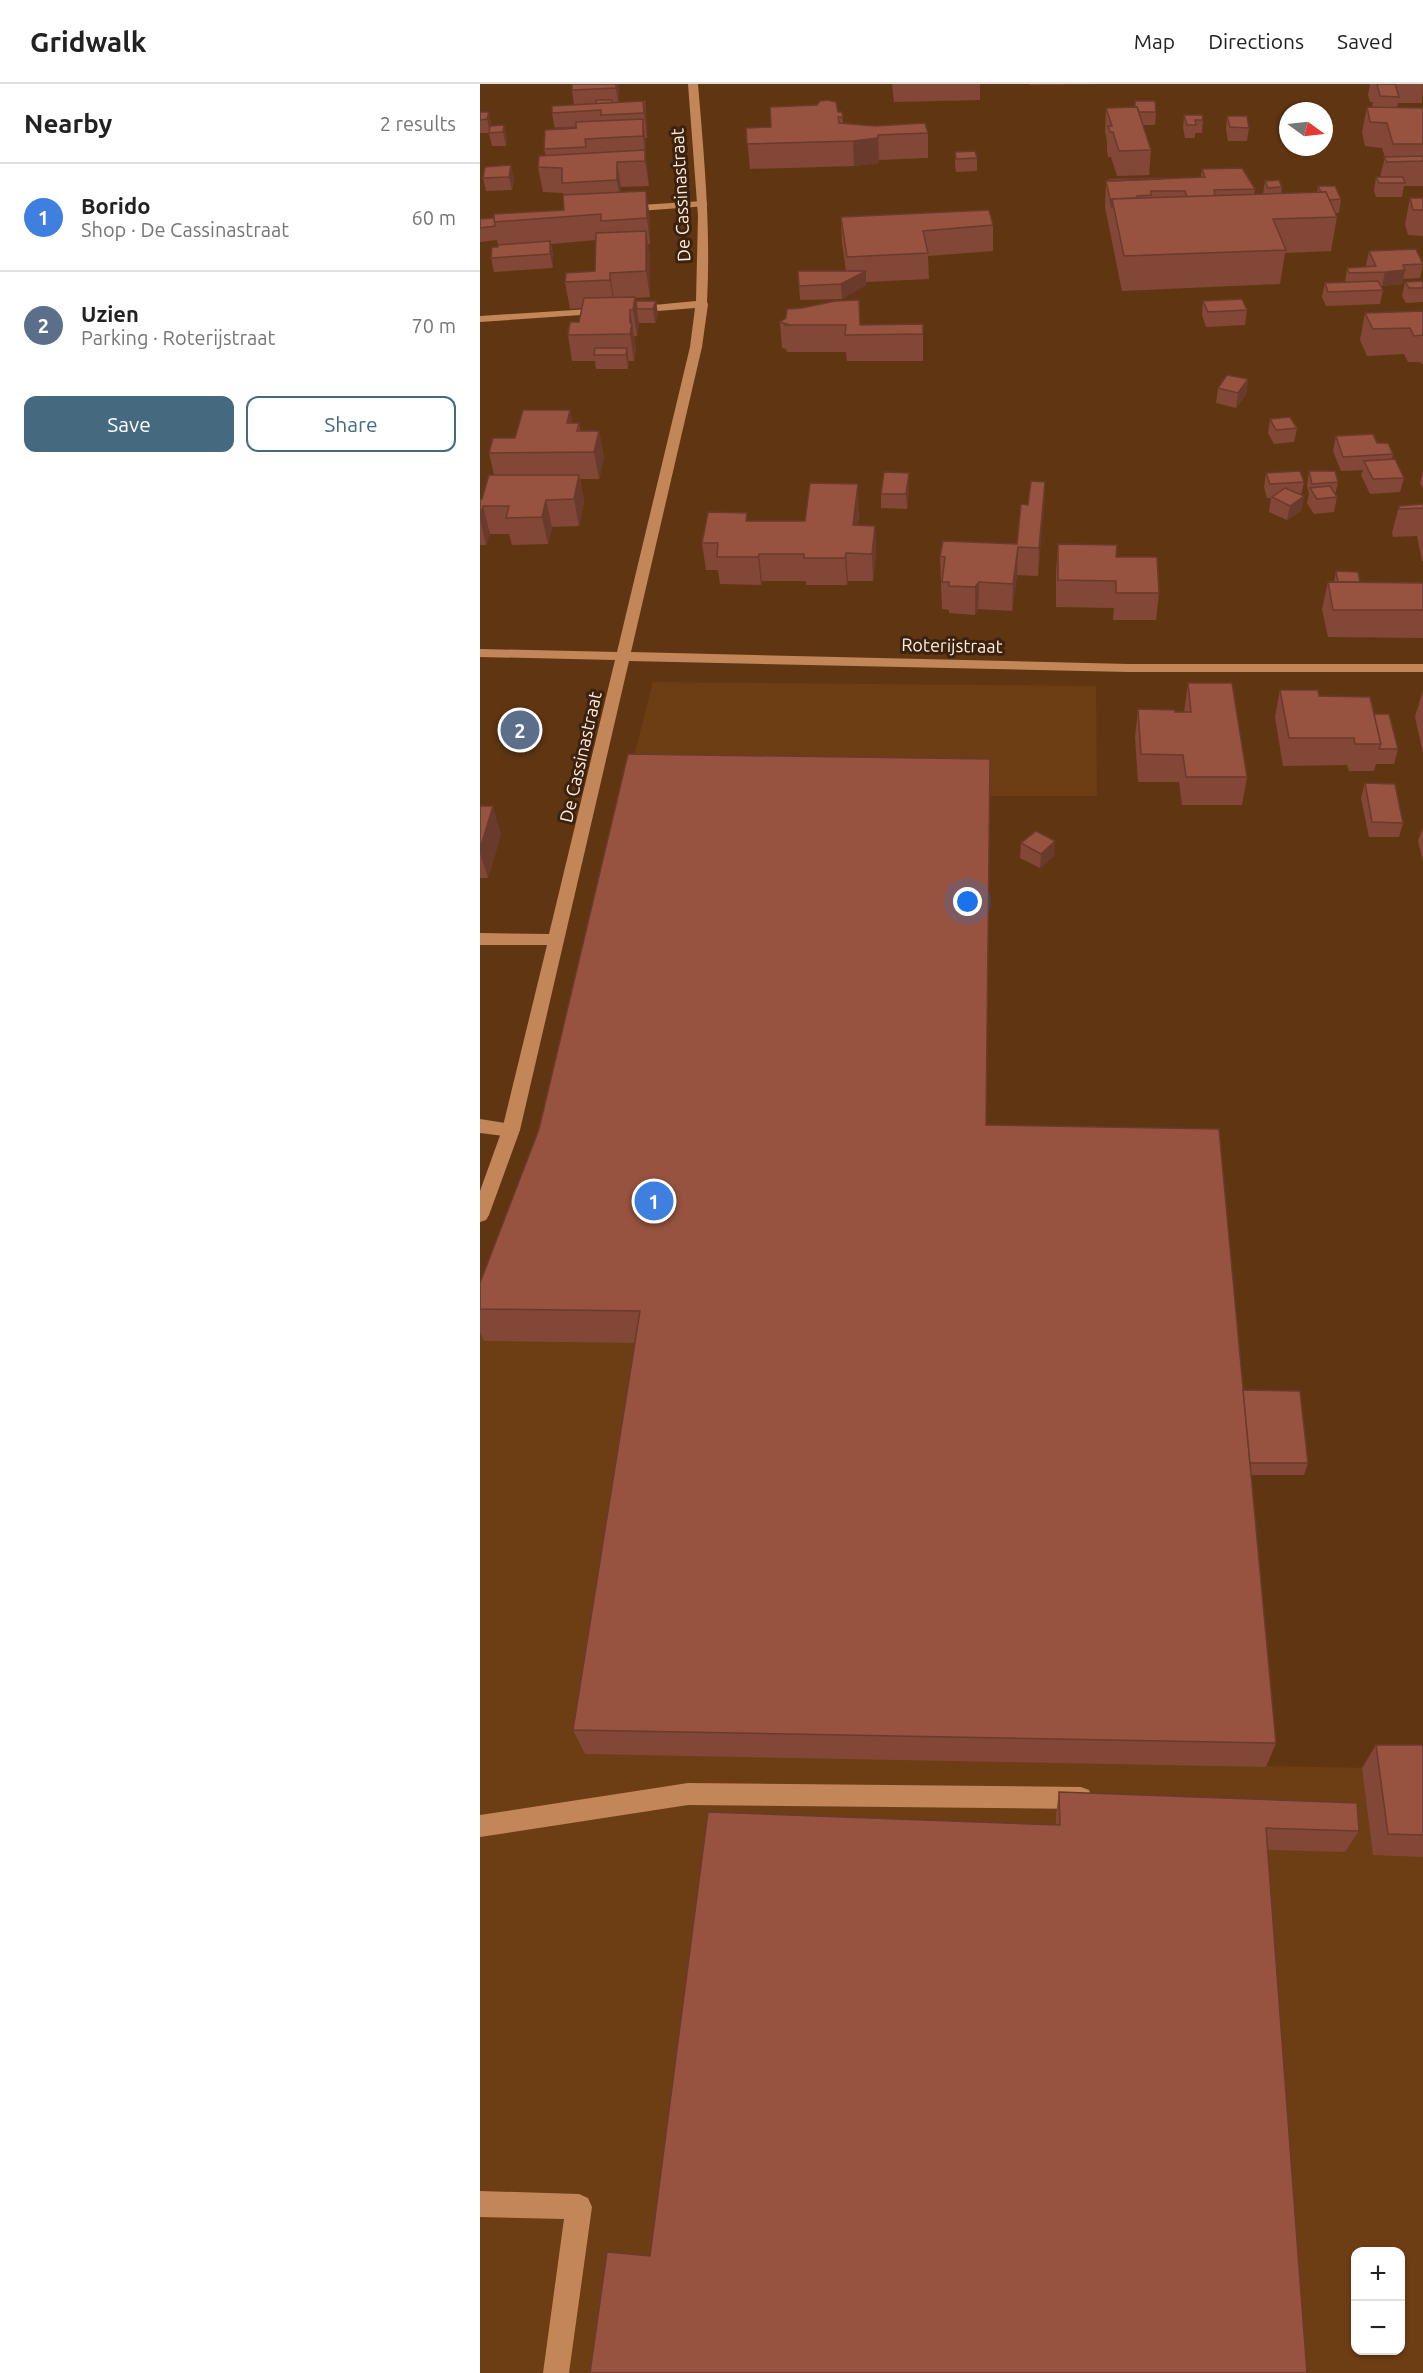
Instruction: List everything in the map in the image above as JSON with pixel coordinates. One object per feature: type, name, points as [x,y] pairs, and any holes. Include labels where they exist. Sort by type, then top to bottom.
[{"type":"street","name":"De Cassinastraat","points":[[480,1215],[511,1130],[696,348],[703,304],[703,204],[693,84]]},
{"type":"street","points":[[609,211],[703,204]]},
{"type":"street","points":[[480,319],[703,304]]},
{"type":"street","name":"Roterijstraat","points":[[480,653],[1116,668],[1423,668]]},
{"type":"street","points":[[480,939],[556,940]]},
{"type":"street","points":[[480,1126],[511,1130]]},
{"type":"street","points":[[480,1826],[688,1794],[1100,1798]]},
{"type":"street","points":[[480,2204],[579,2207],[556,2373]]},
{"type":"shaded area","points":[[653,682],[1096,686],[1097,796],[989,796],[985,1159],[1265,1766],[1423,1769],[1423,2373],[480,2373],[480,1296],[534,1143]]},
{"type":"building","points":[[572,84],[616,84],[616,88],[572,90]]},
{"type":"building","points":[[1377,84],[1395,84],[1399,97],[1380,96]]},
{"type":"building","points":[[596,100],[612,100],[612,103],[596,104]]},
{"type":"building","points":[[643,101],[644,113],[601,115],[601,110],[552,113],[552,106]]},
{"type":"building","points":[[820,101],[836,102],[838,112],[842,112],[843,117],[838,117],[839,123],[875,126],[925,123],[928,133],[878,135],[878,138],[853,141],[747,144],[746,128],[771,127],[770,107],[817,105]]},
{"type":"building","points":[[1135,101],[1155,101],[1156,112],[1139,112],[1135,107]]},
{"type":"building","points":[[1137,107],[1151,150],[1119,151],[1113,132],[1110,132],[1108,126],[1112,126],[1106,108]]},
{"type":"building","points":[[1367,107],[1423,108],[1423,144],[1393,144],[1387,123],[1370,122]]},
{"type":"building","points":[[480,112],[489,112],[487,119],[480,120]]},
{"type":"building","points":[[1184,115],[1202,115],[1203,120],[1195,120],[1196,125],[1187,125]]},
{"type":"building","points":[[1227,116],[1247,116],[1249,128],[1230,127]]},
{"type":"building","points":[[643,119],[643,136],[585,139],[586,147],[544,149],[545,130],[576,128],[576,122]]},
{"type":"building","points":[[504,125],[503,132],[489,133],[490,126]]},
{"type":"building","points":[[645,150],[645,161],[617,162],[617,180],[562,183],[562,168],[538,167],[539,156]]},
{"type":"building","points":[[975,151],[977,158],[956,159],[955,152]]},
{"type":"building","points":[[1423,156],[1423,161],[1387,162],[1384,157]]},
{"type":"building","points":[[511,165],[509,177],[483,178],[485,167]]},
{"type":"building","points":[[1242,168],[1255,189],[1214,190],[1215,196],[1187,197],[1185,191],[1151,191],[1151,195],[1137,196],[1137,198],[1112,199],[1112,208],[1106,181],[1205,177],[1202,169]]},
{"type":"building","points":[[1376,177],[1403,177],[1405,183],[1379,183]]},
{"type":"building","points":[[1161,178],[1110,181],[1109,179]]},
{"type":"building","points":[[1279,180],[1282,187],[1268,188],[1265,181]]},
{"type":"building","points":[[1318,186],[1335,186],[1341,199],[1329,200],[1326,192],[1321,192]]},
{"type":"building","points":[[646,191],[647,218],[601,221],[601,214],[494,222],[494,214],[564,210],[563,195]]},
{"type":"building","points":[[1326,192],[1337,217],[1273,219],[1286,250],[1124,256],[1112,199]]},
{"type":"building","points":[[1410,198],[1423,198],[1423,210],[1413,210]]},
{"type":"building","points":[[989,210],[993,225],[923,231],[928,253],[847,257],[841,217]]},
{"type":"building","points":[[494,218],[495,226],[480,228],[480,219]]},
{"type":"building","points":[[646,231],[646,271],[610,273],[610,280],[565,282],[566,273],[595,271],[596,233]]},
{"type":"building","points":[[550,241],[550,254],[491,258],[492,247],[498,247],[498,245]]},
{"type":"building","points":[[1416,249],[1423,264],[1403,265],[1405,270],[1349,273],[1347,268],[1376,266],[1369,251]]},
{"type":"building","points":[[798,271],[866,271],[841,284],[799,286]]},
{"type":"building","points":[[1378,281],[1383,290],[1328,292],[1325,283]]},
{"type":"building","points":[[1423,281],[1423,288],[1409,288],[1405,282]]},
{"type":"building","points":[[635,297],[633,310],[630,310],[630,323],[632,323],[630,334],[568,335],[570,322],[579,322],[584,298]]},
{"type":"building","points":[[1242,299],[1247,310],[1208,312],[1203,301]]},
{"type":"building","points":[[859,300],[860,325],[923,324],[923,334],[845,335],[846,325],[784,325],[787,324],[780,322],[786,318],[787,309],[835,301]]},
{"type":"building","points":[[636,301],[656,301],[653,309],[637,309]]},
{"type":"building","points":[[1423,311],[1423,335],[1414,336],[1410,328],[1373,329],[1365,313]]},
{"type":"building","points":[[595,348],[627,348],[626,355],[594,355]]},
{"type":"building","points":[[1227,375],[1248,379],[1238,393],[1218,388]]},
{"type":"building","points":[[523,410],[570,410],[567,423],[579,423],[577,431],[599,431],[594,452],[489,453],[493,438],[515,438]]},
{"type":"building","points":[[1290,417],[1297,428],[1276,430],[1270,419]]},
{"type":"building","points":[[1373,434],[1377,443],[1388,443],[1393,454],[1343,457],[1336,436]]},
{"type":"building","points":[[1395,459],[1404,478],[1373,479],[1364,461]]},
{"type":"building","points":[[1300,471],[1304,482],[1270,484],[1266,473]]},
{"type":"building","points":[[1309,471],[1335,471],[1338,482],[1312,484]]},
{"type":"building","points":[[884,472],[909,473],[906,494],[881,494]]},
{"type":"building","points":[[489,475],[579,475],[574,499],[546,500],[542,517],[506,518],[509,506],[483,506],[480,517],[480,499],[482,499]]},
{"type":"building","points":[[1031,481],[1045,482],[1039,548],[1018,547],[1013,584],[979,582],[975,587],[949,586],[949,582],[942,582],[945,557],[940,556],[943,541],[1017,544],[1021,504],[1028,505]]},
{"type":"building","points":[[810,483],[858,484],[853,525],[875,526],[872,554],[846,553],[845,558],[804,558],[804,554],[717,557],[718,543],[702,543],[708,512],[747,513],[746,521],[805,521]]},
{"type":"building","points":[[1330,486],[1337,497],[1317,499],[1310,488]]},
{"type":"building","points":[[1285,488],[1304,496],[1290,506],[1272,497]]},
{"type":"building","points":[[1423,504],[1423,508],[1399,509],[1399,506]]},
{"type":"building","points":[[1058,544],[1117,545],[1116,557],[1157,557],[1159,593],[1116,593],[1116,581],[1058,580]]},
{"type":"building","points":[[1336,571],[1358,572],[1360,582],[1338,582]]},
{"type":"building","points":[[1328,582],[1423,583],[1423,610],[1333,610]]},
{"type":"building","points":[[1188,683],[1232,683],[1247,777],[1186,777],[1183,755],[1141,754],[1138,709],[1191,712]]},
{"type":"building","points":[[1280,690],[1318,690],[1319,696],[1370,697],[1381,744],[1355,744],[1354,738],[1289,738]]},
{"type":"building","points":[[1374,714],[1389,714],[1398,749],[1379,749],[1381,744]]},
{"type":"building","points":[[628,754],[990,759],[986,1125],[1219,1129],[1276,1743],[573,1730],[640,1311],[480,1309],[480,1283],[539,1129]]},
{"type":"building","points":[[1365,783],[1395,784],[1403,823],[1372,822]]},
{"type":"building","points":[[480,806],[493,806],[480,849]]},
{"type":"building","points":[[1036,831],[1055,841],[1041,854],[1021,843]]},
{"type":"building","points":[[1243,1390],[1300,1391],[1308,1463],[1250,1463]]},
{"type":"building","points":[[1376,1745],[1423,1745],[1423,1835],[1388,1834]]},
{"type":"building","points":[[1059,1792],[1357,1803],[1359,1831],[1266,1828],[1307,2373],[590,2373],[607,2252],[650,2256],[708,1812],[1060,1825]]},
{"type":"place","name":"Uzien","points":[[520,730]]},
{"type":"place","name":"Borido","points":[[654,1201]]}]
